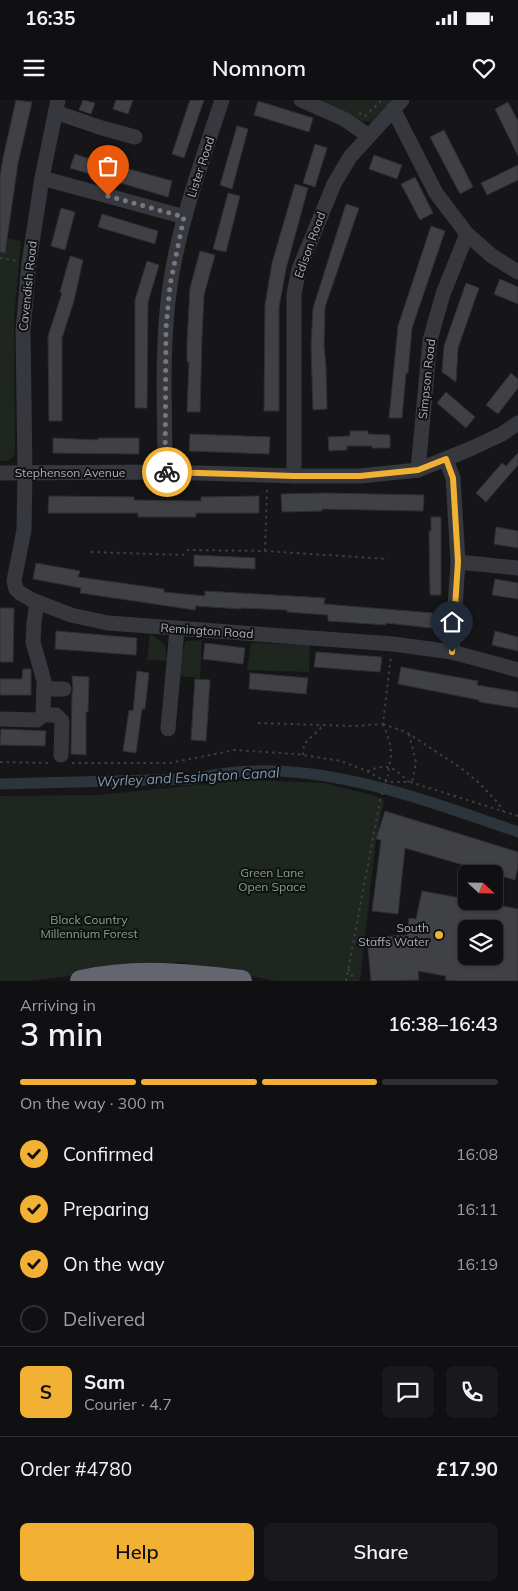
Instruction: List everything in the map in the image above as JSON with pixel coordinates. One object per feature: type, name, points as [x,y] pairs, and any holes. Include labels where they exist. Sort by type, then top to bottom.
[{"type":"highway","points":[[100,979],[154,973],[193,975],[241,981]]},
{"type":"street","name":"Lister Road","points":[[165,472],[166,328],[170,285],[184,217],[222,100]]},
{"type":"street","points":[[301,100],[344,119],[369,136]]},
{"type":"street","points":[[392,103],[436,193],[467,234],[492,256],[518,272]]},
{"type":"street","name":"Edison Road","points":[[294,476],[294,294],[299,268],[334,184],[350,157],[369,136],[392,103]]},
{"type":"street","points":[[56,106],[102,128],[135,137]]},
{"type":"street","name":"Cavendish Road","points":[[25,473],[23,331],[29,263],[42,178],[56,106]]},
{"type":"street","points":[[42,178],[184,217]]},
{"type":"street","name":"Simpson Road","points":[[418,470],[430,340],[443,294],[467,234]]},
{"type":"street","name":"Stephenson Avenue","points":[[0,473],[165,472],[268,476],[360,476],[418,470],[470,450],[502,434],[518,423]]},
{"type":"street","points":[[446,459],[453,478],[458,562],[452,652]]},
{"type":"street","name":"Remington Road","points":[[25,473],[24,530],[7,582],[20,593],[37,602],[72,615],[108,623],[392,644],[452,652],[518,670]]},
{"type":"street","points":[[458,562],[518,568]]},
{"type":"street","points":[[37,602],[33,642],[45,689],[43,715]]},
{"type":"street","points":[[168,729],[177,629]]},
{"type":"street","points":[[45,689],[64,689]]},
{"type":"street","points":[[0,719],[37,720],[43,715],[56,715],[62,720],[61,760]]},
{"type":"path","points":[[358,112],[365,116],[392,103]]},
{"type":"path","points":[[0,258],[29,263]]},
{"type":"path","points":[[265,551],[268,476]]},
{"type":"path","points":[[91,552],[183,555],[188,550],[265,551],[388,559]]},
{"type":"path","points":[[346,981],[380,801],[388,776],[391,754],[383,724],[392,644]]},
{"type":"path","points":[[258,723],[355,726],[383,724],[409,734],[461,768],[479,782],[504,812]]},
{"type":"path","points":[[302,755],[304,744],[324,725]]},
{"type":"path","points":[[409,734],[416,762],[411,783]]},
{"type":"path","points":[[0,762],[61,760],[170,763],[235,750],[302,755],[341,762],[392,782],[411,783],[518,816]]},
{"type":"path","points":[[367,771],[379,766],[388,767],[396,770],[411,783]]},
{"type":"path","points":[[348,969],[355,981]]},
{"type":"green space","points":[[315,100],[392,100],[371,122],[362,121]]},
{"type":"green space","points":[[0,237],[21,241],[14,318],[15,451],[12,459],[0,461]]},
{"type":"green space","points":[[150,633],[165,645],[167,661],[147,660]]},
{"type":"green space","points":[[202,640],[200,678],[179,676],[186,641]]},
{"type":"green space","points":[[251,643],[310,645],[309,672],[247,670]]},
{"type":"green space","name":"Green Lane Open Space","points":[[247,780],[324,783],[376,796],[384,801],[376,839],[360,981],[276,981],[180,962],[28,981],[0,981],[0,796],[99,795]]},
{"type":"building","points":[[16,100],[32,102],[18,163],[5,253],[0,252],[0,176]]},
{"type":"building","points":[[83,100],[95,103],[91,114],[79,110]]},
{"type":"building","points":[[116,100],[133,100],[128,114],[113,109]]},
{"type":"building","points":[[190,100],[204,100],[184,158],[172,154]]},
{"type":"building","points":[[258,101],[313,118],[309,132],[254,115]]},
{"type":"building","points":[[508,102],[518,121],[518,156],[495,109]]},
{"type":"building","points":[[237,126],[248,129],[232,189],[220,185]]},
{"type":"building","points":[[444,130],[473,187],[460,194],[430,137]]},
{"type":"building","points":[[315,144],[327,148],[315,187],[303,183]]},
{"type":"building","points":[[75,154],[117,168],[118,166],[172,181],[168,197],[70,168]]},
{"type":"building","points":[[374,155],[402,165],[397,179],[369,169]]},
{"type":"building","points":[[518,165],[518,180],[487,195],[481,183]]},
{"type":"building","points":[[415,177],[433,213],[420,220],[401,184]]},
{"type":"building","points":[[295,184],[308,188],[286,269],[279,307],[279,411],[264,411],[265,305],[272,263]]},
{"type":"building","points":[[228,193],[240,196],[226,252],[213,249]]},
{"type":"building","points":[[346,204],[359,208],[325,307],[324,345],[327,409],[313,410],[311,345],[313,308]]},
{"type":"building","points":[[61,208],[75,212],[65,250],[51,246]]},
{"type":"building","points":[[102,214],[158,231],[155,244],[98,227]]},
{"type":"building","points":[[431,226],[445,231],[412,328],[402,418],[389,418],[398,326]]},
{"type":"building","points":[[200,251],[215,255],[204,295],[200,412],[187,412],[189,362],[187,362],[187,343],[190,288]]},
{"type":"building","points":[[70,256],[83,260],[74,301],[62,338],[62,421],[49,421],[48,336],[62,293],[60,292]]},
{"type":"building","points":[[147,261],[159,265],[148,302],[147,408],[135,408],[135,300]]},
{"type":"building","points":[[500,279],[518,287],[518,304],[494,294]]},
{"type":"building","points":[[466,283],[479,288],[458,348],[456,382],[442,372],[444,346]]},
{"type":"building","points":[[511,373],[518,379],[518,388],[498,414],[486,405]]},
{"type":"building","points":[[446,392],[475,417],[466,428],[437,403]]},
{"type":"building","points":[[350,431],[368,431],[368,434],[390,435],[390,448],[347,446],[347,450],[329,451],[328,437],[350,436]]},
{"type":"building","points":[[190,434],[270,437],[269,454],[189,451]]},
{"type":"building","points":[[53,438],[98,440],[98,438],[139,438],[139,454],[53,453]]},
{"type":"building","points":[[518,453],[518,465],[486,502],[476,493],[502,463],[506,466]]},
{"type":"building","points":[[281,494],[424,495],[423,511],[322,509],[322,511],[282,512]]},
{"type":"building","points":[[49,496],[134,497],[134,500],[201,501],[201,497],[259,496],[259,513],[196,513],[196,517],[138,517],[138,513],[48,513]]},
{"type":"building","points":[[431,517],[441,517],[441,595],[430,595],[429,531],[431,531]]},
{"type":"building","points":[[496,527],[518,531],[518,548],[494,544]]},
{"type":"building","points":[[194,555],[255,558],[255,569],[194,566]]},
{"type":"building","points":[[36,563],[80,571],[78,577],[164,589],[164,592],[205,596],[205,591],[325,598],[324,604],[433,613],[432,628],[386,623],[386,625],[328,621],[328,615],[287,612],[287,610],[196,606],[195,610],[80,593],[81,588],[33,579]]},
{"type":"building","points":[[495,579],[518,583],[518,599],[492,595]]},
{"type":"building","points":[[0,608],[14,608],[13,662],[0,662]]},
{"type":"building","points":[[56,631],[137,638],[136,655],[55,649]]},
{"type":"building","points":[[495,631],[518,637],[518,651],[492,645]]},
{"type":"building","points":[[205,643],[245,648],[243,664],[203,659]]},
{"type":"building","points":[[316,652],[382,657],[380,672],[314,667]]},
{"type":"building","points":[[401,667],[478,681],[477,685],[518,692],[518,708],[479,702],[479,700],[398,684]]},
{"type":"building","points":[[23,669],[31,669],[31,695],[0,695],[0,679],[22,679]]},
{"type":"building","points":[[137,671],[149,673],[145,709],[142,709],[136,753],[123,751],[129,710],[133,711]]},
{"type":"building","points":[[250,673],[308,678],[306,694],[249,689]]},
{"type":"building","points":[[72,676],[89,677],[88,712],[86,712],[86,755],[71,754]]},
{"type":"building","points":[[195,679],[210,680],[206,741],[191,740]]},
{"type":"building","points":[[1,729],[46,731],[45,746],[0,745]]},
{"type":"building","points":[[385,811],[518,852],[518,867],[515,880],[503,877],[503,865],[463,865],[405,848],[398,914],[372,911],[381,840],[376,839]]},
{"type":"building","name":"South Staffs Water","points":[[422,891],[458,898],[458,910],[503,910],[503,906],[518,909],[518,981],[445,980],[446,976],[418,971],[419,980],[371,981],[367,938],[407,935],[409,918],[416,919]]},
{"type":"waterway","name":"Wyrley and Essington Canal","points":[[0,784],[193,779],[234,772],[275,771],[317,775],[358,782],[440,805],[518,832]]},
{"type":"way so far","points":[[108,196],[184,217],[170,285],[166,328],[165,472],[167,472]]},
{"type":"place","name":"South Staffs Water","points":[[439,935]]},
{"type":"route","points":[[167,472],[360,476],[418,470],[446,459],[453,478],[458,562],[452,652]]},
{"type":"park label","name":"Black Country Millennium Forest","points":[[89,927]]}]
